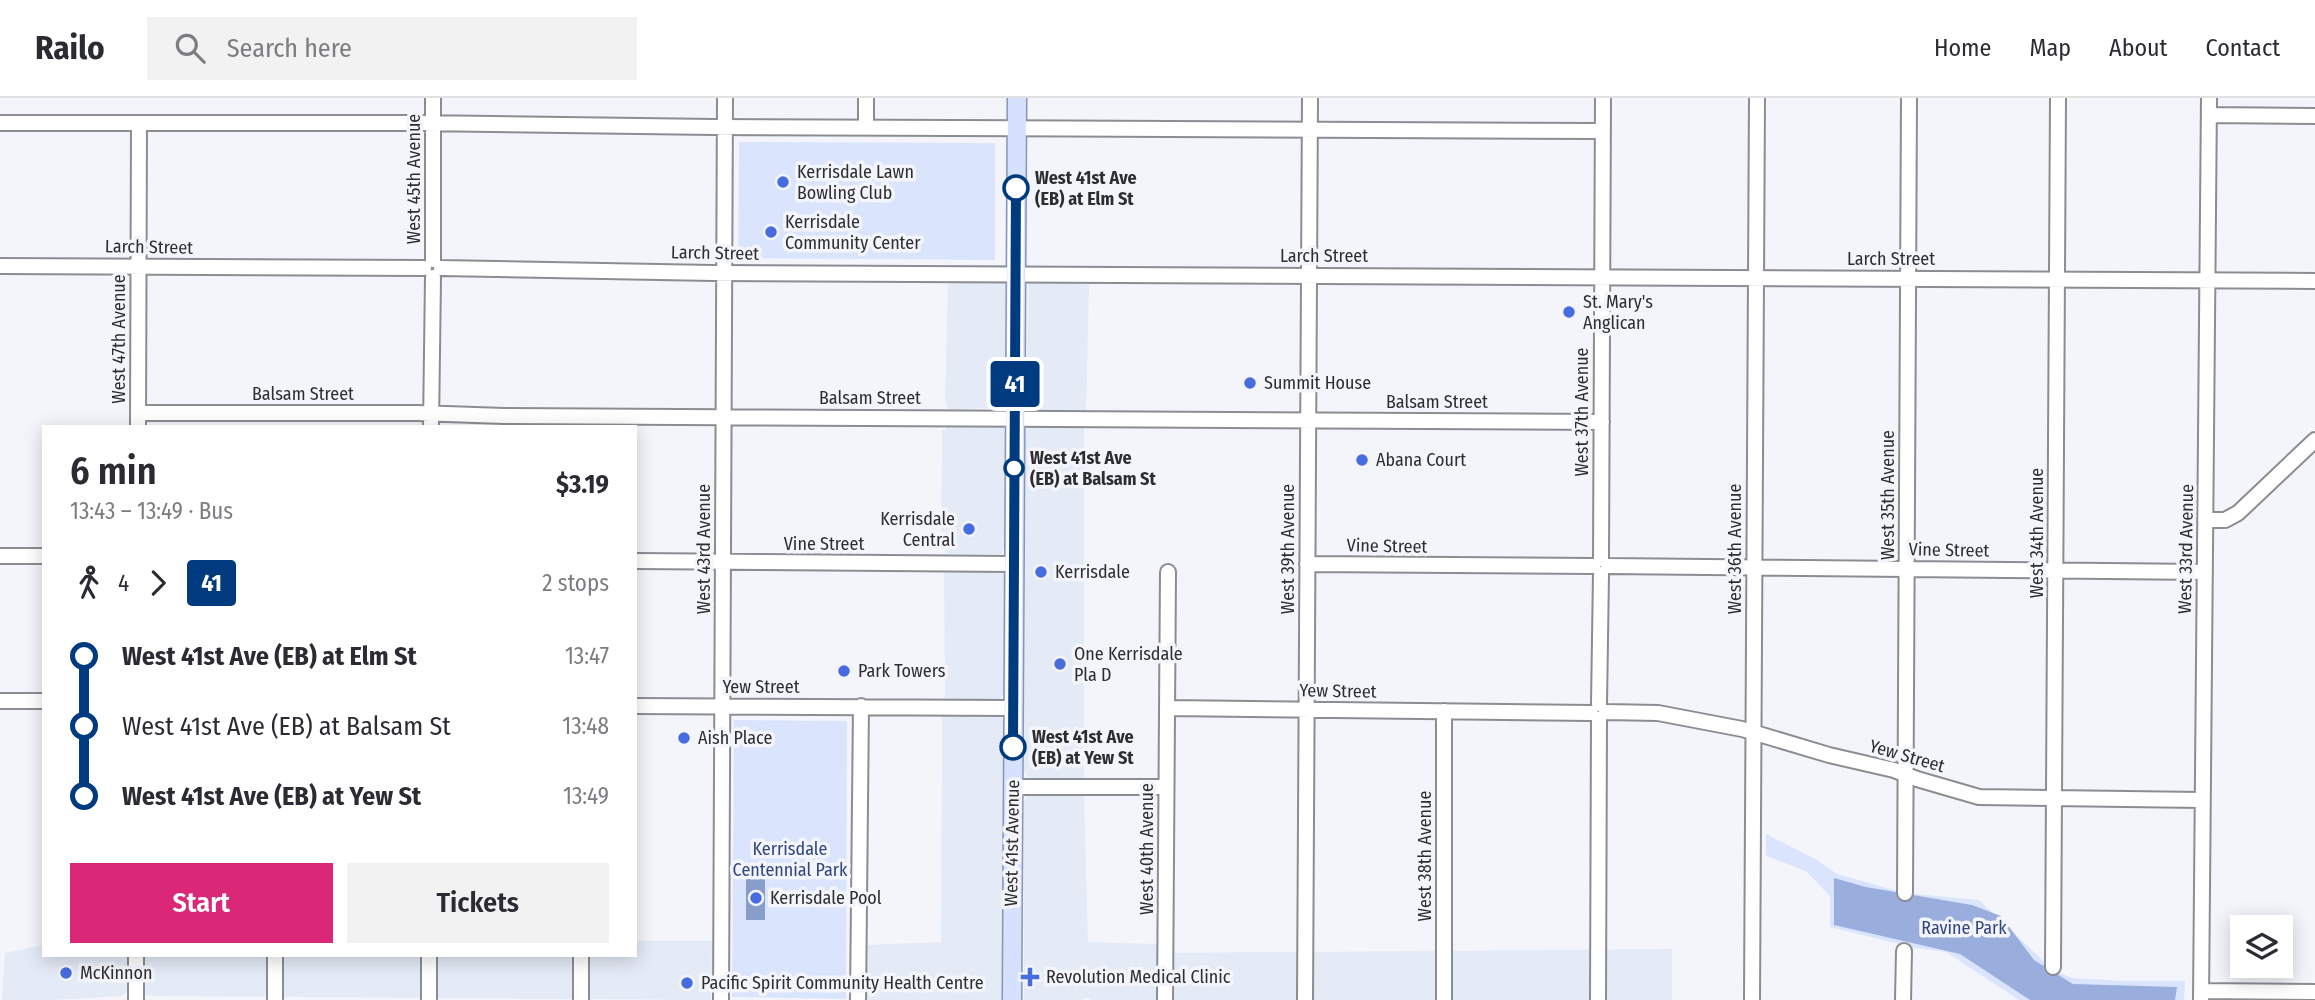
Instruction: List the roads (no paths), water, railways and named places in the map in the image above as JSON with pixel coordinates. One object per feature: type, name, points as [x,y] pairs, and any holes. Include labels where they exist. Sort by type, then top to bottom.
[{"type":"main road","name":"West 41st Avenue","points":[[1012,1000],[1017,98]]},
{"type":"street","name":"West 45th Avenue","points":[[431,420],[433,98]]},
{"type":"street","name":"West 43rd Avenue","points":[[721,1000],[725,98]]},
{"type":"street","points":[[866,98],[866,127]]},
{"type":"street","name":"West 39th Avenue","points":[[1305,1000],[1310,98]]},
{"type":"street","name":"West 37th Avenue","points":[[1598,1000],[1604,98]]},
{"type":"street","name":"West 36th Avenue","points":[[1752,1000],[1757,98]]},
{"type":"street","name":"West 35th Avenue","points":[[1905,893],[1909,98]]},
{"type":"street","name":"West 34th Avenue","points":[[2053,967],[2058,98]]},
{"type":"street","name":"West 33rd Avenue","points":[[2201,996],[2209,98]]},
{"type":"street","points":[[2209,115],[2315,116]]},
{"type":"street","points":[[0,123],[433,123],[1603,131]]},
{"type":"street","name":"West 47th Avenue","points":[[138,420],[139,124]]},
{"type":"street","name":"Larch Street","points":[[0,267],[2315,281]]},
{"type":"street","name":"Balsam Street","points":[[138,420],[723,417],[1602,422]]},
{"type":"street","points":[[2205,520],[2225,520],[2238,513],[2315,440]]},
{"type":"street","points":[[0,556],[42,556]]},
{"type":"street","name":"Vine Street","points":[[637,561],[1013,564]]},
{"type":"street","name":"Vine Street","points":[[1307,564],[2205,572]]},
{"type":"street","name":"West 40th Avenue","points":[[1165,1000],[1168,572]]},
{"type":"street","points":[[0,701],[42,701]]},
{"type":"street","name":"Yew Street","points":[[637,706],[1013,708]]},
{"type":"street","points":[[858,1000],[861,706]]},
{"type":"street","name":"Yew Street","points":[[1168,708],[1658,713],[1753,732],[1979,797],[2202,800]]},
{"type":"street","name":"West 38th Avenue","points":[[1444,711],[1444,1000]]},
{"type":"street","points":[[1013,787],[1166,787]]},
{"type":"street","points":[[1903,1000],[1904,951]]},
{"type":"street","points":[[136,957],[136,1000]]},
{"type":"street","points":[[275,957],[275,1000]]},
{"type":"street","points":[[429,957],[429,1000]]},
{"type":"street","points":[[581,1000],[582,957]]},
{"type":"street","points":[[2201,996],[2315,992]]},
{"type":"place","name":"Kerrisdale Lawn Bowling Club","points":[[783,182]]},
{"type":"place","name":"West 41st Ave (EB) at Elm St","points":[[1016,188]]},
{"type":"place","name":"Kerrisdale Community Center","points":[[771,232]]},
{"type":"place","name":"St. Mary's Anglican","points":[[1569,312]]},
{"type":"place","name":"Summit House","points":[[1250,383]]},
{"type":"place","name":"Abana Court","points":[[1362,460]]},
{"type":"place","name":"West 41st Ave (EB) at Balsam St","points":[[1014,468]]},
{"type":"place","name":"Kerrisdale Central","points":[[969,529]]},
{"type":"place","name":"Kerrisdale","points":[[1041,572]]},
{"type":"place","name":"One Kerrisdale Pla D","points":[[1060,664]]},
{"type":"place","name":"Park Towers","points":[[844,671]]},
{"type":"place","name":"Aish Place","points":[[684,738]]},
{"type":"place","name":"West 41st Ave (EB) at Yew St","points":[[1013,747]]},
{"type":"place","name":"Kerrisdale Pool","points":[[756,898]]},
{"type":"place","name":"McKinnon","points":[[66,973]]},
{"type":"place","name":"Revolution Medical Clinic","points":[[1030,977]]},
{"type":"place","name":"Pacific Spirit Community Health Centre","points":[[687,983]]},
{"type":"park label","name":"Kerrisdale Centennial Park","points":[[790,859]]},
{"type":"park label","name":"Ravine Park","points":[[1964,928]]}]
